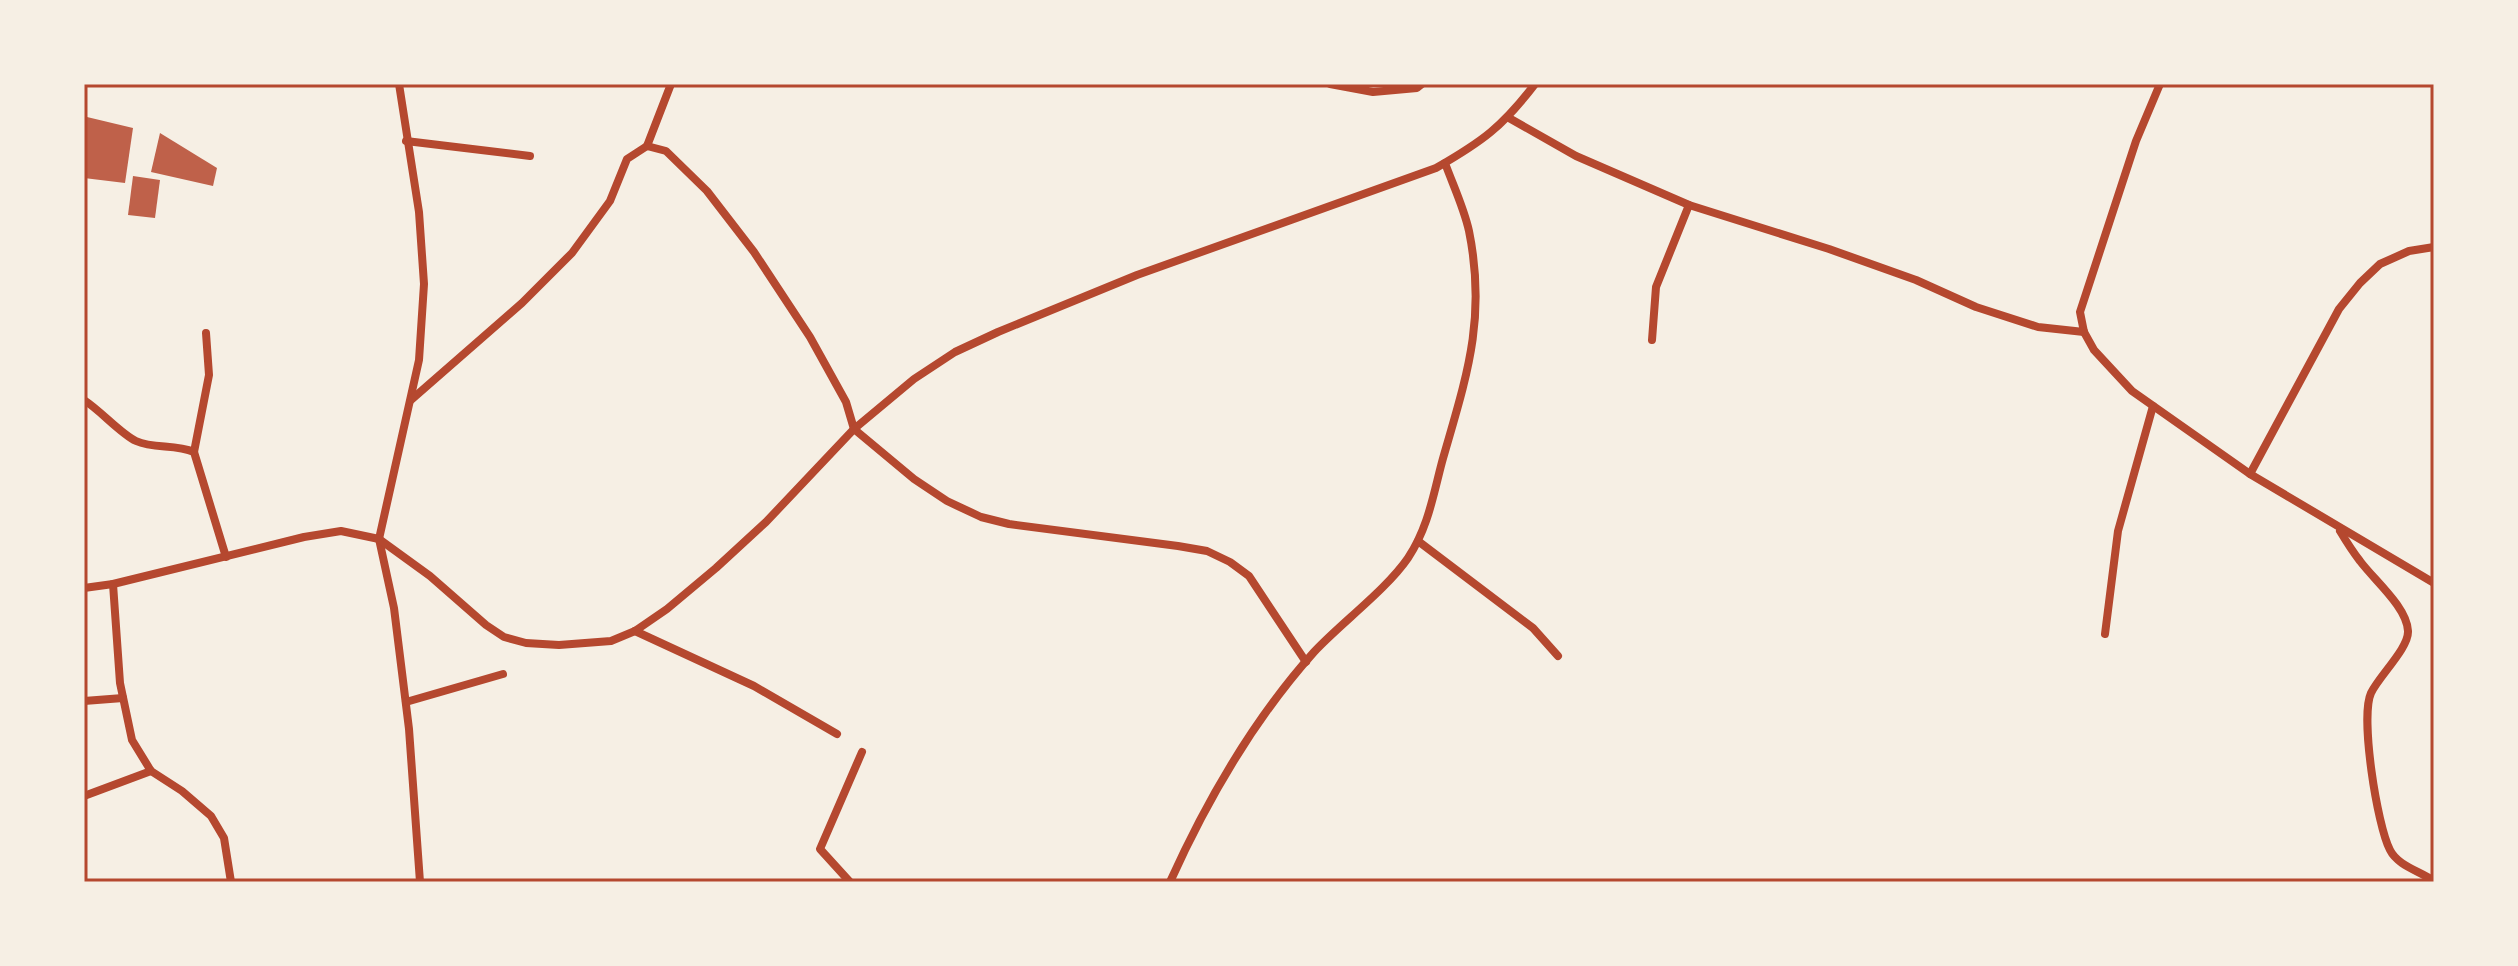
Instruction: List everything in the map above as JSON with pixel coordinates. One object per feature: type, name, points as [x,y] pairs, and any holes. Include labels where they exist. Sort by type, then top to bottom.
[{"type":"street","points":[[399,84],[419,212],[424,284],[419,360],[379,539],[394,608],[406,702],[420,882]]},
{"type":"street","points":[[411,400],[522,303],[572,253],[610,201],[627,159],[647,146],[671,84]]},
{"type":"street","points":[[1330,84],[1373,92],[1417,88],[1422,84]]},
{"type":"street","points":[[84,588],[341,531],[379,539],[504,637],[526,643],[587,645],[611,641],[635,631],[667,609],[716,568],[766,522],[854,429],[914,379],[955,352],[1137,275],[1390,186],[1445,163],[1481,141],[1509,118],[1535,84]]},
{"type":"street","points":[[2160,84],[2136,141],[2080,312],[2084,332],[2094,350],[2132,391],[2250,474],[2434,583]]},
{"type":"street","points":[[1509,118],[1588,162],[1689,205],[1844,254],[1916,280],[1976,307],[2038,327],[2084,332]]},
{"type":"street","points":[[406,141],[530,156]]},
{"type":"street","points":[[647,146],[666,151],[697,181],[754,252],[810,337],[846,402],[854,429],[914,479],[947,501],[981,517],[1043,529],[1207,551],[1249,576],[1306,662]]},
{"type":"street","points":[[1170,882],[1200,820],[1284,687],[1405,562],[1427,522],[1473,348],[1477,288],[1468,228],[1445,163]]},
{"type":"street","points":[[1652,340],[1656,287],[1689,205]]},
{"type":"street","points":[[2250,474],[2339,309],[2360,283],[2380,264],[2409,251],[2434,247]]},
{"type":"street","points":[[206,333],[209,375],[194,452],[226,557]]},
{"type":"street","points":[[84,400],[102,411],[133,440],[194,452]]},
{"type":"street","points":[[2105,634],[2118,531],[2153,406]]},
{"type":"street","points":[[2337,527],[2387,593],[2408,628],[2408,640],[2370,695],[2367,712],[2369,750],[2390,850],[2397,860],[2434,881]]},
{"type":"street","points":[[1418,541],[1533,628],[1558,656]]},
{"type":"street","points":[[113,584],[120,683],[132,740],[151,771],[182,791],[211,816],[224,838],[231,882]]},
{"type":"street","points":[[635,631],[754,686],[837,734]]},
{"type":"street","points":[[406,702],[503,674]]},
{"type":"street","points":[[84,701],[123,698]]},
{"type":"street","points":[[850,882],[820,849],[862,752]]},
{"type":"street","points":[[84,796],[151,771]]},
{"type":"building","points":[[87,117],[133,128],[125,183],[84,178],[84,129]]},
{"type":"building","points":[[160,133],[217,168],[213,186],[151,172]]},
{"type":"building","points":[[133,176],[160,180],[155,218],[128,215]]}]
